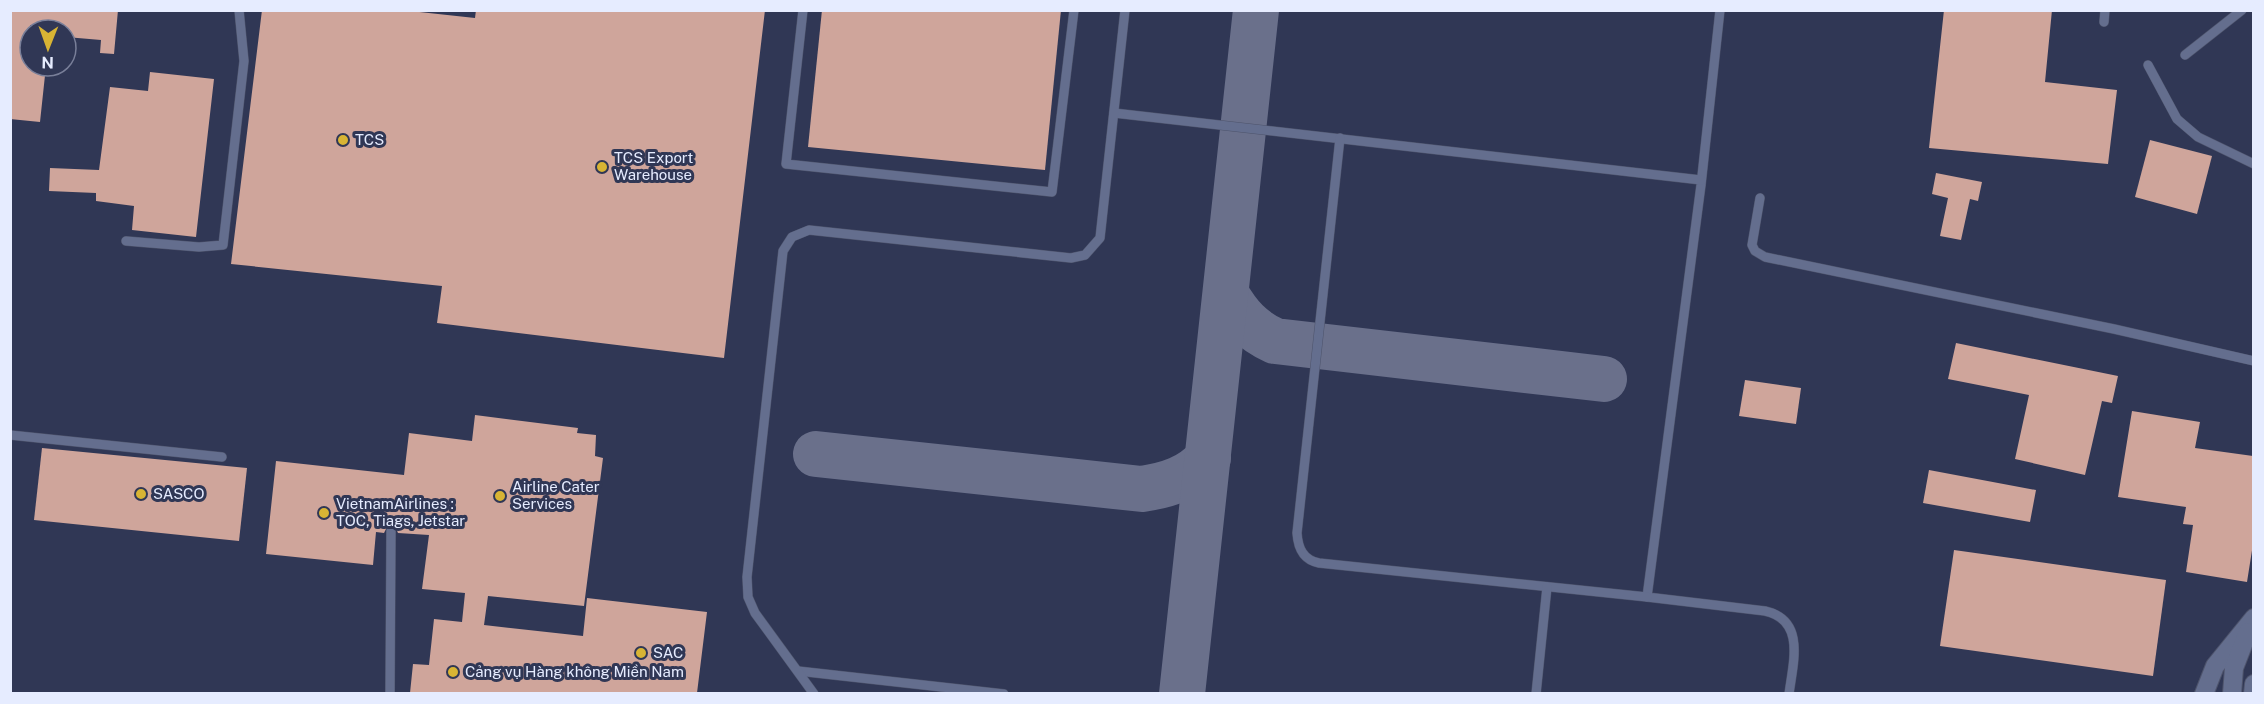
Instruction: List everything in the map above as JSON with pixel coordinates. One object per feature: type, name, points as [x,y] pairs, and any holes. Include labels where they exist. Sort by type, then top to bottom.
[{"type":"street","points":[[2204,693],[2215,666],[2253,618]]},
{"type":"street","points":[[2232,693],[2235,668],[2253,618]]},
{"type":"street","points":[[2253,684],[2253,693]]},
{"type":"lane","points":[[126,241],[199,247],[223,245],[244,61],[239,10]]},
{"type":"lane","points":[[803,10],[786,164],[1052,192],[1074,10]]},
{"type":"lane","points":[[814,693],[755,613],[748,597],[747,577],[781,260],[787,243],[798,232],[819,230],[1071,258],[1084,255],[1100,238],[1125,10]]},
{"type":"lane","points":[[1647,597],[1701,180],[1720,10]]},
{"type":"lane","points":[[2104,22],[2105,10]]},
{"type":"lane","points":[[2185,55],[2242,10]]},
{"type":"lane","points":[[2148,65],[2177,119],[2198,137],[2253,164]]},
{"type":"lane","points":[[1114,113],[1701,180]]},
{"type":"lane","points":[[1340,138],[1299,511],[1297,533],[1300,549],[1308,558],[1320,563],[1766,611],[1779,616],[1790,627],[1794,639],[1789,693]]},
{"type":"lane","points":[[1760,198],[1752,245],[1755,251],[1765,257],[2114,328],[2253,361]]},
{"type":"lane","points":[[10,435],[222,457]]},
{"type":"lane","points":[[390,693],[391,531]]},
{"type":"lane","points":[[1536,693],[1547,587]]},
{"type":"lane","points":[[798,670],[1004,693]]},
{"type":"building","points":[[10,10],[118,10],[114,54],[100,53],[101,40],[78,38],[78,18],[18,18],[18,78],[45,78],[40,122],[10,119]]},
{"type":"building","name":"TCS Export Warehouse","points":[[262,10],[401,10],[475,18],[476,10],[765,10],[724,358],[437,323],[442,286],[231,264]]},
{"type":"building","points":[[822,10],[1061,10],[1045,170],[808,147]]},
{"type":"building","points":[[1944,10],[2052,10],[2045,82],[2117,90],[2108,164],[1929,148]]},
{"type":"building","points":[[150,72],[214,79],[196,237],[132,230],[134,206],[96,201],[96,193],[49,191],[50,168],[99,170],[110,87],[148,91]]},
{"type":"building","points":[[2150,140],[2212,156],[2197,214],[2135,197]]},
{"type":"building","points":[[1936,173],[1982,182],[1978,201],[1970,199],[1961,240],[1940,236],[1948,198],[1932,194]]},
{"type":"building","points":[[1956,343],[2118,376],[2112,403],[2102,401],[2085,475],[2015,459],[2029,395],[1948,379]]},
{"type":"building","points":[[1745,380],[1801,388],[1796,424],[1739,416]]},
{"type":"building","points":[[2132,411],[2200,422],[2195,448],[2253,456],[2253,544],[2247,582],[2186,572],[2193,525],[2183,524],[2186,507],[2118,497]]},
{"type":"building","points":[[475,415],[578,428],[577,433],[596,435],[595,456],[603,458],[584,606],[488,596],[484,625],[583,636],[587,598],[707,612],[697,693],[410,693],[413,664],[429,665],[434,619],[462,622],[465,593],[422,589],[429,535],[398,533],[395,526],[388,525],[384,533],[376,532],[373,565],[266,554],[276,461],[404,475],[409,433],[472,441]]},
{"type":"building","name":"SASCO","points":[[42,448],[247,468],[239,541],[34,520]]},
{"type":"building","points":[[1929,470],[2036,490],[2030,522],[1923,503]]},
{"type":"building","points":[[1954,550],[2166,580],[2153,676],[1940,646]]},
{"type":"taxiway","points":[[1182,694],[1256,10]]},
{"type":"taxiway","points":[[1226,294],[1246,322],[1275,341],[1604,379]]},
{"type":"taxiway","points":[[816,454],[1142,489],[1187,476],[1208,458]]},
{"type":"place","name":"TCS","points":[[343,140]]},
{"type":"place","name":"TCS Export Warehouse","points":[[602,167]]},
{"type":"place","name":"SASCO","points":[[141,494]]},
{"type":"place","name":"Airline Cater Services","points":[[500,496]]},
{"type":"place","name":"VietnamAirlines : TOC, Tiags, Jetstar","points":[[324,513]]},
{"type":"place","name":"SAC","points":[[641,653]]},
{"type":"place","name":"Cảng vụ Hàng không Miền Nam","points":[[453,672]]}]
